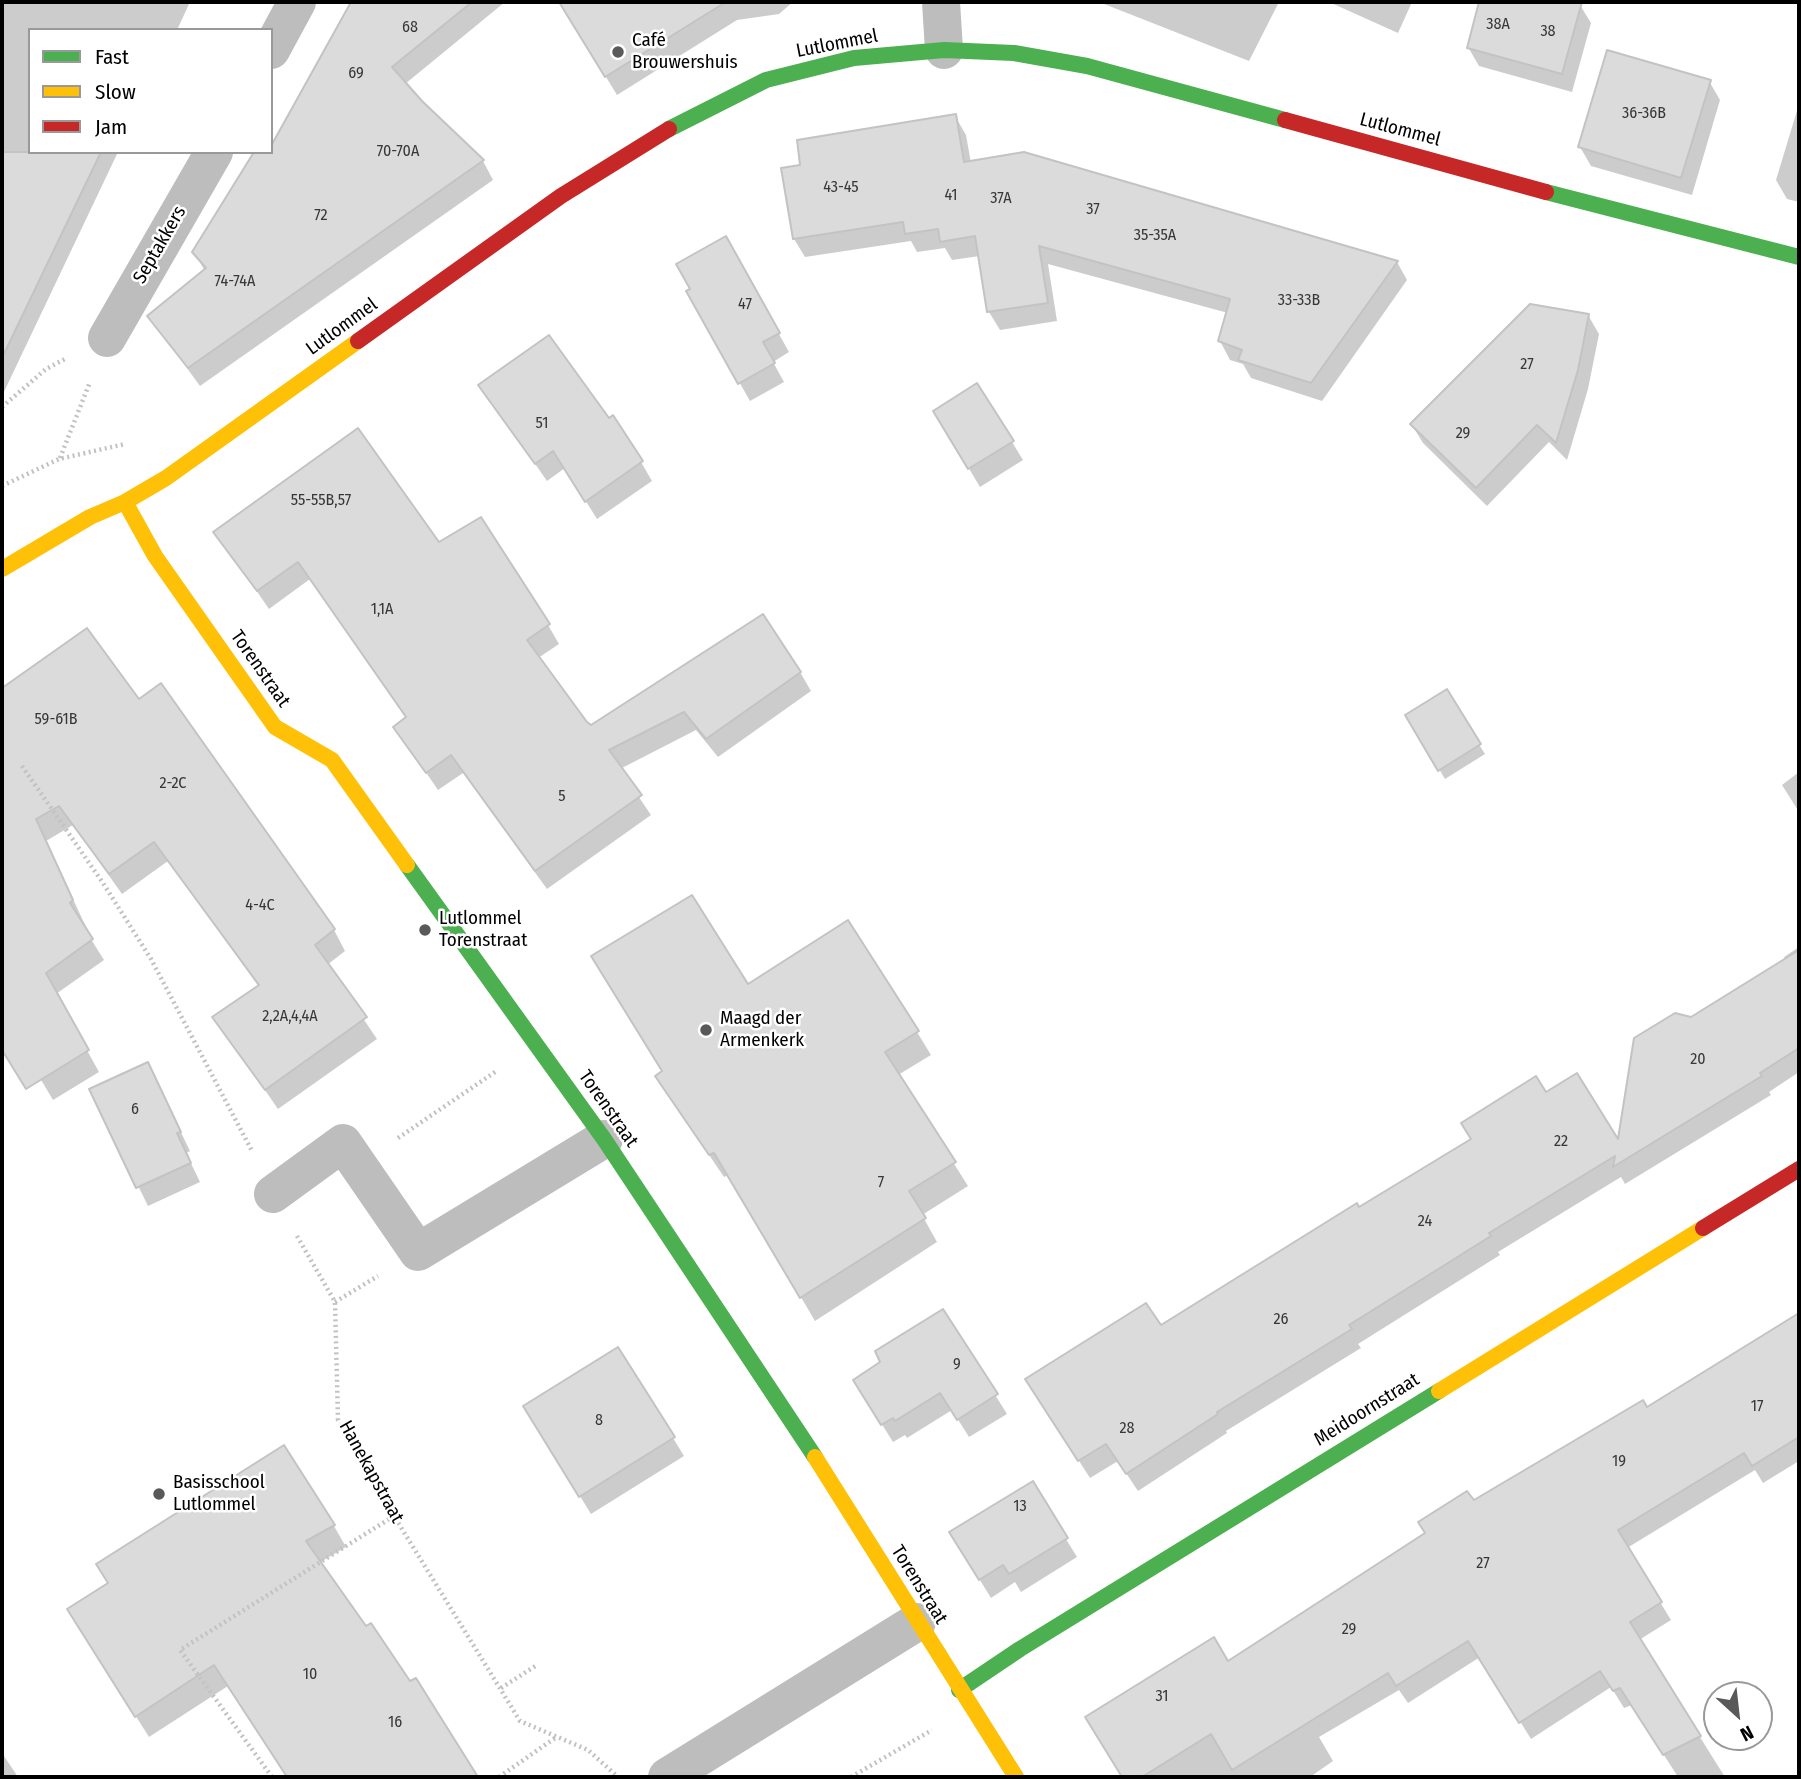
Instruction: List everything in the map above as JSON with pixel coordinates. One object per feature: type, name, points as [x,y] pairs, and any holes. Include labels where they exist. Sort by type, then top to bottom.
[{"type":"street","points":[[273,46],[297,2]]},
{"type":"street","points":[[941,2],[944,50]]},
{"type":"street","name":"Lutlommel","points":[[2,569],[90,517],[125,502],[166,478],[561,196],[688,117],[765,80],[854,58],[944,50],[1014,53],[1087,66],[1700,234],[1799,257]]},
{"type":"street","name":"Septakkers","points":[[107,338],[213,154]]},
{"type":"street","name":"Torenstraat","points":[[125,502],[155,556],[275,727],[332,760],[604,1139],[818,1462],[1016,1777]]},
{"type":"street","points":[[273,1194],[343,1143],[418,1252],[604,1139]]},
{"type":"street","name":"Meidoornstraat","points":[[959,1690],[1020,1649],[1799,1169]]},
{"type":"street","points":[[667,1777],[917,1622]]},
{"type":"path","points":[[59,459],[107,338]]},
{"type":"path","points":[[2,407],[46,369],[107,338]]},
{"type":"path","points":[[2,486],[59,459],[139,441],[166,478]]},
{"type":"path","name":"Hanekapstraat","points":[[22,766],[151,958],[273,1194],[335,1302],[338,1420],[394,1516],[520,1721],[588,1750],[618,1777]]},
{"type":"path","points":[[358,1166],[536,1044]]},
{"type":"path","points":[[272,1777],[180,1650],[394,1516]]},
{"type":"path","points":[[501,1688],[537,1665]]},
{"type":"path","points":[[851,1777],[971,1706]]},
{"type":"path","points":[[499,1777],[555,1738]]},
{"type":"building","points":[[351,2],[472,2],[392,67],[422,101],[484,160],[188,368],[147,316],[206,268],[192,252],[253,154],[273,154],[273,142]]},
{"type":"building","name":"Café Brouwershuis","points":[[559,2],[726,2],[605,77]]},
{"type":"building","points":[[1479,2],[1582,2],[1562,74],[1467,48]]},
{"type":"building","points":[[1607,50],[1711,80],[1681,178],[1578,147]]},
{"type":"building","points":[[956,114],[964,162],[1024,152],[1398,261],[1311,383],[1238,360],[1242,350],[1218,341],[1230,299],[1039,246],[1048,303],[987,312],[975,236],[940,242],[938,229],[905,234],[903,222],[793,239],[781,168],[800,165],[797,140]]},
{"type":"building","points":[[2,152],[100,154],[2,358]]},
{"type":"building","points":[[726,236],[780,333],[763,342],[775,363],[738,384],[686,291],[690,289],[676,264]]},
{"type":"building","points":[[1530,304],[1589,314],[1578,370],[1556,443],[1537,425],[1476,488],[1410,424]]},
{"type":"building","points":[[549,335],[609,418],[613,415],[643,461],[585,502],[553,451],[535,464],[478,385]]},
{"type":"building","points":[[977,383],[1014,441],[968,469],[933,411]]},
{"type":"building","points":[[358,428],[439,542],[481,517],[550,624],[527,640],[591,725],[763,614],[801,672],[706,739],[684,712],[609,750],[642,795],[535,871],[451,755],[426,773],[393,727],[406,717],[298,562],[257,591],[213,532]]},
{"type":"building","points":[[87,628],[139,699],[161,683],[335,929],[315,945],[367,1017],[265,1090],[212,1017],[259,985],[154,842],[109,874],[59,806],[36,819],[73,900],[70,903],[93,939],[46,973],[89,1050],[26,1089],[2,1050],[2,688]]},
{"type":"building","points":[[1447,689],[1481,744],[1438,771],[1405,715]]},
{"type":"building","points":[[692,895],[748,984],[848,920],[919,1031],[885,1052],[956,1162],[909,1191],[926,1218],[800,1298],[714,1153],[709,1155],[655,1076],[662,1071],[591,956]]},
{"type":"building","points":[[1799,950],[1799,1048],[1760,1073],[1762,1076],[1613,1167],[1615,1156],[1489,1233],[1491,1236],[1349,1325],[1352,1329],[1217,1412],[1218,1414],[1126,1474],[1106,1444],[1078,1461],[1025,1379],[1146,1303],[1161,1325],[1357,1203],[1359,1207],[1471,1139],[1461,1123],[1536,1076],[1546,1092],[1577,1073],[1618,1139],[1634,1038],[1675,1013],[1691,1017]]},
{"type":"building","points":[[148,1062],[181,1132],[177,1133],[191,1163],[136,1188],[89,1089]]},
{"type":"building","points":[[943,1309],[998,1394],[957,1420],[940,1393],[895,1421],[893,1418],[881,1425],[853,1380],[880,1362],[875,1351]]},
{"type":"building","points":[[1799,1313],[1799,1437],[1752,1466],[1744,1453],[1618,1530],[1662,1602],[1630,1622],[1701,1736],[1663,1755],[1620,1688],[1613,1691],[1600,1671],[1519,1723],[1468,1641],[1396,1686],[1388,1673],[1232,1770],[1211,1734],[1142,1777],[1122,1777],[1085,1717],[1214,1637],[1228,1661],[1425,1533],[1418,1522],[1467,1491],[1474,1500],[1643,1400],[1647,1407]]},
{"type":"building","points":[[618,1347],[675,1437],[579,1497],[523,1406]]},
{"type":"building","points":[[284,1445],[335,1525],[306,1541],[366,1626],[371,1623],[410,1681],[416,1678],[478,1777],[287,1777],[214,1665],[135,1717],[67,1609],[108,1583],[96,1564]]},
{"type":"building","points":[[1033,1481],[1068,1538],[1009,1574],[1003,1565],[979,1580],[949,1532]]},
{"type":"traffic: fast","points":[[669,129],[766,80],[854,58],[944,50],[1014,53],[1087,66],[1285,120]]},
{"type":"traffic: fast","points":[[1546,192],[1799,257]]},
{"type":"traffic: fast","points":[[407,865],[604,1139],[815,1457]]},
{"type":"traffic: fast","points":[[959,1690],[1020,1649],[1439,1391]]},
{"type":"traffic: slow","points":[[2,569],[90,517],[125,502],[166,478],[358,341]]},
{"type":"traffic: slow","points":[[125,502],[155,556],[275,727],[332,760],[407,865]]},
{"type":"traffic: slow","points":[[1439,1391],[1703,1228]]},
{"type":"traffic: slow","points":[[815,1457],[1016,1777]]},
{"type":"traffic: jam","points":[[1285,120],[1546,192]]},
{"type":"traffic: jam","points":[[358,341],[561,196],[669,129]]},
{"type":"traffic: jam","points":[[1703,1228],[1799,1169]]},
{"type":"place","name":"Café Brouwershuis","points":[[618,52]]},
{"type":"place","name":"Lutlommel Torenstraat","points":[[425,930]]},
{"type":"place","name":"Maagd der Armenkerk","points":[[706,1030]]},
{"type":"place","name":"Basisschool Lutlommel","points":[[159,1494]]}]
